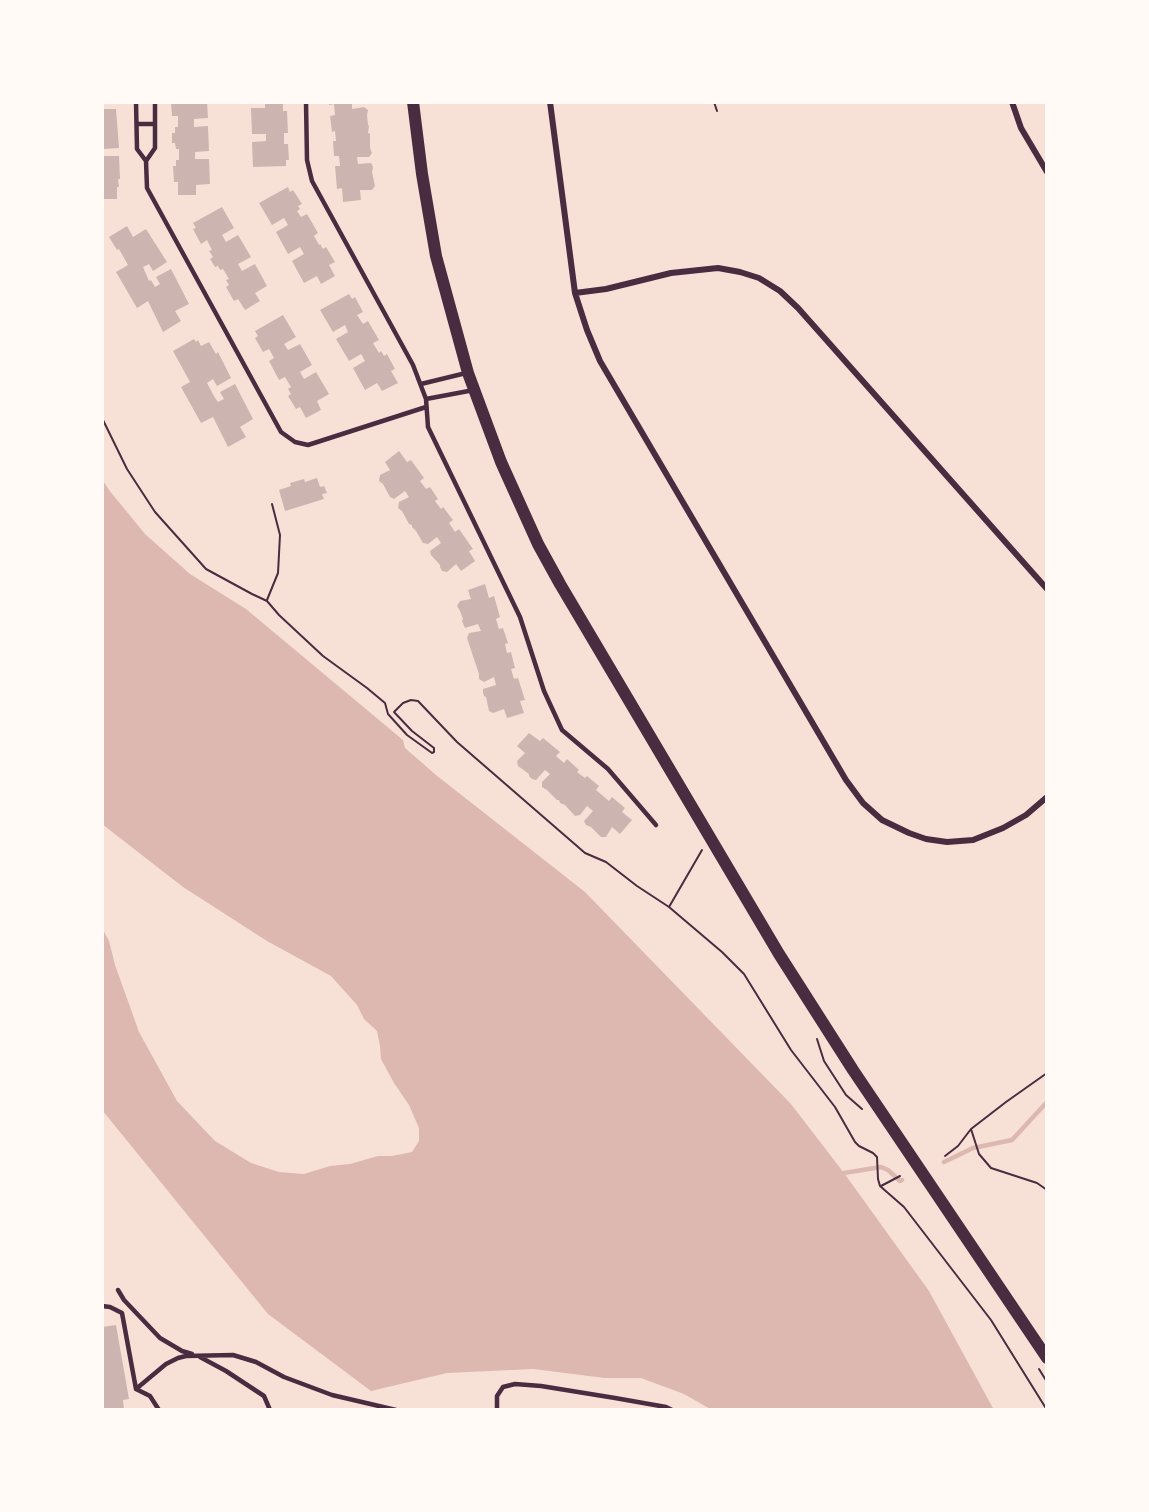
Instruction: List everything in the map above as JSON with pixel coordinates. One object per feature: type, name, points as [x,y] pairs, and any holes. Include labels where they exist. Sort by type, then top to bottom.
[{"type":"main road","points":[[413,102],[436,256],[468,373],[501,462],[538,544],[778,954],[1047,1358]]},
{"type":"street","points":[[550,102],[575,293],[600,361],[846,780],[863,803],[882,820],[926,839],[947,842],[973,840],[1003,828],[1026,815],[1047,797]]},
{"type":"street","points":[[1012,102],[1021,128],[1047,172]]},
{"type":"street","points":[[575,293],[606,289],[671,273],[718,268],[759,278],[780,291],[798,308],[1047,589]]},
{"type":"lane","points":[[136,102],[137,148],[146,160],[147,188],[281,432],[295,442],[308,445],[426,407]]},
{"type":"lane","points":[[146,160],[155,148],[154,102]]},
{"type":"lane","points":[[306,102],[307,160],[312,181],[413,365],[426,399],[428,427],[520,617],[544,691],[562,730],[608,769],[656,825]]},
{"type":"lane","points":[[137,124],[155,124]]},
{"type":"lane","points":[[421,384],[468,373]]},
{"type":"lane","points":[[426,399],[474,390]]},
{"type":"lane","points":[[118,1290],[124,1300],[160,1338],[226,1371],[264,1396],[270,1410]]},
{"type":"lane","points":[[102,1306],[122,1313],[136,1389]]},
{"type":"lane","points":[[136,1389],[166,1364],[186,1356],[233,1355],[256,1362],[284,1377],[332,1395],[396,1410]]},
{"type":"lane","points":[[496,1410],[497,1395],[502,1387],[515,1384],[604,1396],[672,1410]]},
{"type":"lane","points":[[136,1389],[150,1395],[159,1410]]},
{"type":"path","points":[[714,102],[717,111]]},
{"type":"path","points":[[102,418],[128,469],[154,512],[206,569],[267,601],[323,656],[385,704],[388,714],[407,735],[432,753],[434,748],[412,731],[394,712],[403,703],[411,700],[418,701],[457,742],[585,853],[606,862],[669,907],[744,974],[791,1050],[835,1107],[855,1142],[877,1157],[880,1186],[904,1207],[991,1320],[1047,1410]]},
{"type":"path","points":[[267,601],[278,573],[280,535],[272,504]]},
{"type":"path","points":[[669,907],[702,850]]},
{"type":"path","points":[[945,1156],[958,1146],[971,1130],[1047,1073]]},
{"type":"path","points":[[971,1130],[979,1154],[991,1168],[1037,1183],[1047,1190]]},
{"type":"path","points":[[880,1186],[900,1176]]},
{"type":"shaded area","points":[[102,479],[145,534],[190,574],[246,609],[403,740],[405,748],[436,775],[585,892],[791,1104],[929,1291],[994,1410],[712,1410],[684,1394],[641,1378],[605,1378],[533,1369],[447,1373],[371,1391],[268,1314],[102,1110],[102,928],[109,941],[115,965],[139,1032],[177,1101],[215,1141],[251,1163],[279,1172],[304,1174],[378,1156],[412,1152],[419,1141],[419,1128],[409,1105],[381,1059],[377,1031],[364,1019],[357,1005],[331,976],[267,941],[183,887],[102,824]]},
{"type":"building","points":[[171,102],[207,102],[208,118],[194,119],[194,127],[208,126],[209,151],[195,152],[195,159],[209,159],[210,184],[196,185],[196,195],[178,195],[178,182],[174,182],[173,166],[176,166],[176,160],[179,160],[179,149],[176,149],[175,143],[172,143],[172,133],[175,133],[175,127],[178,127],[178,116],[172,116]]},
{"type":"building","points":[[265,102],[283,102],[283,111],[287,111],[288,133],[284,133],[284,144],[288,144],[289,160],[286,160],[286,166],[253,167],[252,142],[266,141],[266,134],[252,134],[251,108],[265,108]]},
{"type":"building","points":[[329,102],[352,102],[352,109],[364,107],[368,110],[368,133],[372,153],[369,157],[357,157],[358,164],[371,163],[375,186],[372,190],[360,190],[361,200],[343,202],[342,188],[337,189],[335,166],[340,166],[339,156],[334,156],[335,131],[332,132],[330,116],[335,115],[334,104],[329,105]]},
{"type":"building","points":[[102,109],[116,109],[119,148],[103,149]]},
{"type":"building","points":[[103,156],[119,156],[120,179],[118,179],[117,199],[102,199]]},
{"type":"building","points":[[288,187],[290,192],[293,190],[302,204],[298,206],[300,209],[297,211],[301,217],[307,214],[318,233],[314,236],[319,245],[323,249],[326,247],[335,262],[329,265],[335,276],[321,284],[317,276],[304,283],[292,261],[304,254],[300,247],[288,254],[276,232],[288,225],[284,218],[272,225],[259,203]]},
{"type":"building","points":[[222,207],[234,228],[222,235],[226,242],[238,235],[251,257],[238,264],[242,271],[255,264],[267,286],[255,293],[260,301],[245,310],[238,299],[234,301],[226,287],[229,285],[226,280],[229,279],[223,269],[215,267],[210,259],[213,257],[209,251],[212,250],[207,240],[201,244],[193,229],[196,228],[193,223]]},
{"type":"building","points":[[127,226],[133,237],[146,229],[167,262],[153,271],[149,264],[143,267],[149,281],[151,280],[155,287],[160,284],[156,277],[171,269],[189,304],[175,311],[181,321],[163,332],[148,301],[137,308],[116,272],[128,265],[109,237]]},
{"type":"building","points":[[349,294],[352,299],[355,297],[363,312],[357,315],[363,324],[368,321],[379,340],[373,343],[379,353],[381,351],[384,356],[387,354],[395,369],[391,371],[398,383],[382,391],[377,383],[365,390],[353,368],[365,361],[361,354],[349,361],[336,339],[348,332],[345,325],[333,332],[320,310]]},
{"type":"building","points":[[283,315],[296,337],[284,344],[288,350],[300,344],[312,365],[300,372],[304,379],[316,372],[329,394],[317,401],[321,410],[306,418],[300,407],[296,409],[288,396],[291,394],[288,389],[291,387],[285,377],[279,380],[269,361],[274,358],[269,349],[263,352],[255,338],[258,336],[255,331]]},
{"type":"building","points":[[194,339],[196,342],[198,340],[201,346],[209,342],[216,354],[218,352],[231,378],[217,386],[213,379],[207,383],[215,398],[218,402],[224,399],[220,392],[235,384],[253,419],[240,427],[246,437],[228,447],[213,417],[201,423],[181,387],[190,382],[173,351]]},
{"type":"building","points":[[399,451],[407,462],[411,460],[424,478],[420,481],[426,489],[430,487],[438,499],[435,501],[453,520],[449,523],[455,532],[459,529],[473,549],[469,551],[475,561],[461,571],[456,564],[447,572],[442,571],[430,551],[441,543],[437,537],[428,544],[423,543],[398,508],[399,502],[409,497],[405,491],[394,499],[379,481],[380,475],[390,470],[385,462]]},
{"type":"building","points":[[317,478],[320,487],[324,486],[327,493],[322,494],[324,499],[285,511],[279,490],[291,486],[290,483]]},
{"type":"building","points":[[485,584],[489,598],[494,596],[500,617],[496,619],[499,629],[503,628],[508,643],[505,644],[507,653],[511,652],[515,668],[511,669],[514,679],[518,678],[525,700],[520,701],[524,713],[507,718],[504,709],[493,713],[489,711],[483,689],[496,685],[494,677],[484,682],[479,679],[467,638],[469,633],[481,631],[478,624],[465,628],[457,606],[460,601],[471,599],[468,590]]},
{"type":"building","points":[[529,733],[540,741],[543,738],[560,752],[556,756],[564,763],[567,759],[579,770],[577,772],[585,778],[587,776],[599,786],[596,790],[609,801],[612,797],[625,808],[622,812],[632,820],[620,834],[612,827],[606,837],[601,837],[584,821],[593,811],[587,806],[580,815],[575,816],[542,787],[542,782],[550,774],[545,770],[536,780],[532,779],[518,766],[517,761],[525,753],[517,746]]},
{"type":"building","points":[[116,1325],[129,1399],[123,1400],[124,1410],[102,1410],[102,1327]]},
{"type":"waterway","points":[[944,1162],[973,1148],[1012,1140],[1047,1102]]},
{"type":"waterway","points":[[844,1173],[881,1167],[900,1181],[902,1180]]}]
